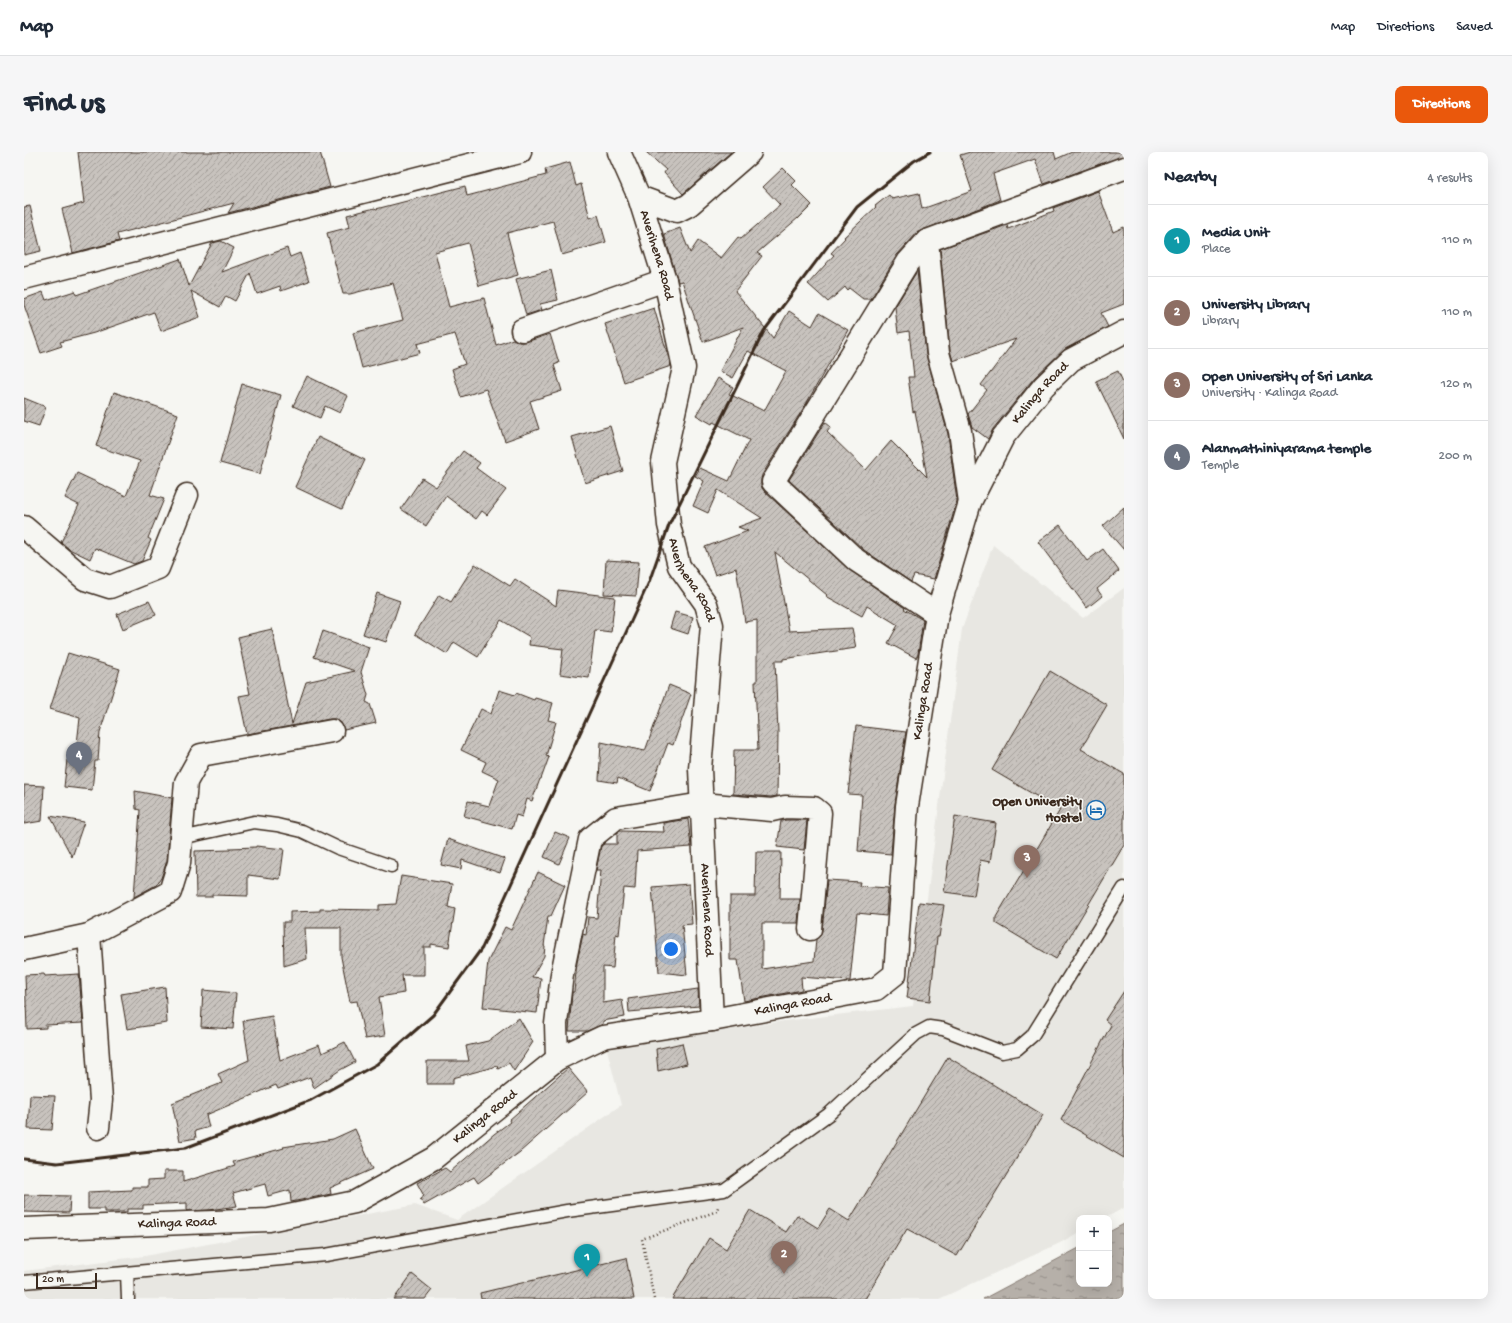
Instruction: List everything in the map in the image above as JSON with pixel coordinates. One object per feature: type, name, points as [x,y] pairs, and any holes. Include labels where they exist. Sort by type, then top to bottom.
[{"type":"street","points":[[24,278],[520,152]]},
{"type":"street","name":"Averihena Road","points":[[619,152],[638,197],[665,280],[684,368],[663,462],[669,525],[679,566],[706,604],[712,625],[700,769],[712,1020]]},
{"type":"street","points":[[638,197],[677,211],[689,205],[750,152]]},
{"type":"street","points":[[937,614],[856,560],[773,482],[908,262],[927,241],[1124,168]]},
{"type":"street","points":[[927,241],[938,353],[960,431],[970,502]]},
{"type":"street","points":[[522,330],[665,280]]},
{"type":"street","name":"Kalinga Road","points":[[24,1229],[269,1220],[355,1202],[434,1158],[557,1059],[603,1037],[712,1020],[876,989],[895,974],[906,806],[937,614],[970,502],[1003,437],[1044,386],[1071,360],[1124,332]]},
{"type":"street","points":[[24,527],[85,579],[110,587],[158,568],[187,495]]},
{"type":"street","points":[[24,948],[89,935],[170,892],[179,863],[186,782],[201,755],[332,731]]},
{"type":"street","points":[[557,1059],[556,1024],[562,974],[590,839],[616,818],[702,804],[772,810],[785,807],[814,808],[818,810],[820,813],[810,929]]},
{"type":"street","points":[[89,935],[101,1100],[98,1128]]},
{"type":"lane","points":[[181,838],[254,822],[277,825],[302,831],[338,848],[391,866]]},
{"type":"lane","points":[[24,1282],[326,1255],[567,1211],[724,1190],[829,1114],[916,1034],[929,1027],[943,1029],[1002,1052],[1017,1049],[1032,1036],[1124,888]]},
{"type":"lane","points":[[127,1273],[128,1299]]},
{"type":"path","points":[[654,1299],[642,1239],[717,1211],[724,1190]]},
{"type":"shaded area","points":[[993,545],[1083,618],[1124,588],[1124,1208],[1111,1215],[1076,1215],[1076,1234],[1060,1243],[939,1299],[24,1299],[24,1271],[145,1256],[415,1205],[457,1220],[621,1105],[607,1049],[784,1021],[913,1006],[962,629]]},
{"type":"water","points":[[1124,1224],[1124,1299],[983,1299],[1076,1250],[1076,1287],[1112,1287],[1112,1230]]},
{"type":"building","points":[[78,152],[320,152],[330,187],[228,213],[234,203],[117,234],[119,241],[73,253],[62,209],[84,203]]},
{"type":"building","points":[[646,152],[731,152],[683,194],[664,173],[666,170]]},
{"type":"building","points":[[970,152],[1054,152],[1056,159],[1072,152],[1124,152],[1124,156],[1044,184],[1035,159],[993,174],[1000,200],[918,232],[897,255],[871,299],[863,299],[849,288],[847,290],[845,287],[828,302],[808,284],[834,255],[831,253],[845,238],[844,237],[876,207],[875,206],[889,195],[892,199],[919,193],[922,209],[972,191],[960,155]]},
{"type":"building","points":[[570,162],[576,186],[581,184],[590,218],[598,215],[606,242],[562,255],[553,221],[507,233],[518,275],[479,286],[468,243],[435,252],[449,307],[484,298],[496,345],[513,339],[519,342],[526,342],[550,334],[559,363],[554,365],[562,391],[530,401],[539,429],[505,441],[486,389],[461,397],[452,369],[465,364],[455,334],[417,344],[420,353],[362,368],[353,333],[403,320],[393,283],[350,294],[343,294],[327,233],[350,227],[347,215],[465,186],[467,196],[546,175],[545,169]]},
{"type":"building","points":[[783,168],[796,181],[792,185],[812,205],[798,219],[757,253],[762,256],[735,291],[773,338],[789,311],[812,326],[819,313],[848,330],[806,404],[762,475],[761,486],[764,491],[848,569],[905,608],[904,609],[923,620],[918,654],[916,658],[888,643],[898,625],[867,606],[862,616],[826,596],[827,595],[775,552],[789,631],[852,628],[856,648],[783,659],[783,661],[775,661],[778,732],[777,796],[771,797],[733,794],[734,750],[758,750],[755,682],[757,682],[757,620],[745,622],[736,568],[715,575],[705,547],[748,531],[738,527],[762,518],[718,490],[708,513],[693,506],[704,481],[695,476],[700,468],[729,481],[749,440],[713,422],[712,424],[696,415],[718,378],[733,387],[729,394],[764,411],[786,371],[748,351],[733,378],[720,371],[743,327],[703,342],[682,281],[678,282],[664,234],[680,228],[690,253],[698,241],[721,258],[738,237],[741,239],[780,205],[763,187]]},
{"type":"building","points":[[1098,191],[1113,232],[1124,227],[1124,304],[1101,313],[1108,327],[1065,349],[1035,377],[993,429],[988,439],[972,427],[968,414],[987,390],[981,385],[1016,339],[953,361],[950,351],[940,249],[1007,225],[1008,229],[1054,211],[1053,208]]},
{"type":"building","points":[[30,206],[41,251],[24,255],[24,207]]},
{"type":"building","points":[[221,241],[234,248],[222,272],[287,248],[290,257],[300,253],[309,281],[281,291],[280,286],[257,294],[250,273],[235,301],[226,296],[220,307],[191,291],[200,317],[161,331],[154,312],[94,333],[60,342],[62,346],[41,353],[24,305],[24,299],[43,292],[46,300],[75,291],[76,295],[180,259],[189,286],[212,243]]},
{"type":"building","points":[[551,270],[558,300],[540,304],[542,310],[526,315],[516,279]]},
{"type":"building","points":[[917,271],[926,354],[948,434],[957,501],[934,579],[914,575],[911,582],[864,550],[789,480],[825,422],[831,427],[827,432],[866,470],[891,441],[927,477],[915,411],[913,412],[908,377],[914,377],[909,331],[898,333],[895,307]]},
{"type":"building","points":[[654,308],[671,366],[624,382],[605,324]]},
{"type":"building","points":[[1118,371],[1124,384],[1124,439],[1096,381]]},
{"type":"building","points":[[307,376],[348,396],[340,413],[325,406],[320,418],[293,406]]},
{"type":"building","points":[[242,384],[281,395],[260,474],[220,463]]},
{"type":"building","points":[[114,392],[178,414],[150,495],[164,499],[148,538],[151,540],[142,561],[134,564],[95,548],[90,559],[69,549],[61,542],[79,505],[65,498],[77,473],[126,496],[140,461],[96,446]]},
{"type":"building","points":[[24,398],[46,407],[39,426],[24,421]]},
{"type":"building","points":[[610,426],[623,471],[585,483],[572,437]]},
{"type":"building","points":[[318,437],[365,460],[342,509],[295,487]]},
{"type":"building","points":[[463,451],[480,463],[476,468],[506,490],[487,515],[482,511],[476,519],[446,496],[426,526],[401,509],[422,478],[436,487]]},
{"type":"building","points":[[1124,507],[1124,550],[1103,526]]},
{"type":"building","points":[[1060,525],[1087,561],[1103,549],[1119,571],[1097,589],[1102,596],[1087,608],[1038,542]]},
{"type":"building","points":[[606,560],[639,562],[636,596],[604,594]]},
{"type":"building","points":[[475,564],[510,586],[515,579],[556,606],[558,590],[615,597],[611,632],[595,630],[589,678],[560,674],[563,649],[529,645],[530,637],[501,620],[478,657],[454,642],[447,654],[415,634],[439,595],[451,602]]},
{"type":"building","points":[[377,593],[400,601],[386,642],[363,634]]},
{"type":"building","points":[[149,601],[156,615],[123,629],[117,614]]},
{"type":"building","points":[[675,612],[693,617],[688,634],[670,628]]},
{"type":"building","points":[[272,629],[292,724],[306,682],[355,671],[314,657],[323,631],[369,647],[361,672],[368,695],[366,702],[370,704],[376,723],[344,730],[341,723],[336,719],[330,719],[247,734],[239,696],[250,694],[238,637]]},
{"type":"building","points":[[68,653],[120,669],[100,732],[98,761],[95,761],[92,790],[64,787],[67,760],[75,761],[80,718],[50,709]]},
{"type":"building","name":"Open University Hostel","points":[[1050,671],[1107,705],[1081,749],[1124,774],[1124,845],[1056,959],[996,923],[996,917],[1060,810],[992,770]]},
{"type":"building","points":[[669,685],[691,694],[673,745],[668,743],[650,791],[618,778],[617,783],[599,780],[601,742],[645,751]]},
{"type":"building","points":[[499,690],[515,695],[516,693],[534,700],[535,698],[553,703],[548,720],[556,722],[546,756],[549,757],[532,801],[527,799],[522,817],[516,815],[512,829],[464,816],[468,801],[489,806],[499,779],[482,771],[486,762],[461,750],[481,709],[491,714]]},
{"type":"building","points":[[856,726],[906,732],[895,804],[891,854],[858,851],[862,795],[848,794]]},
{"type":"building","points":[[24,785],[44,786],[42,821],[24,824]]},
{"type":"building","points":[[135,791],[172,798],[167,861],[161,878],[156,885],[134,897],[140,810],[136,809]]},
{"type":"building","points":[[50,816],[84,822],[72,857]]},
{"type":"building","points":[[955,816],[996,823],[990,862],[980,860],[974,896],[944,892]]},
{"type":"building","points":[[688,819],[691,847],[637,851],[635,889],[624,888],[619,935],[616,934],[613,968],[603,967],[603,1003],[622,1000],[625,1017],[603,1021],[603,1024],[587,1031],[569,1031],[572,992],[574,992],[577,962],[583,934],[586,935],[588,917],[597,918],[601,870],[596,870],[601,846],[604,844],[617,844],[617,833],[620,831],[664,832],[663,823]]},
{"type":"building","points":[[807,820],[804,850],[777,847],[781,821]]},
{"type":"building","points":[[555,832],[570,838],[559,864],[544,857]]},
{"type":"building","points":[[448,839],[505,859],[500,873],[462,860],[461,869],[441,865]]},
{"type":"building","points":[[256,846],[284,849],[280,879],[248,875],[248,896],[212,895],[212,897],[196,897],[195,851],[230,850],[230,848]]},
{"type":"building","points":[[756,852],[781,852],[780,899],[800,899],[798,923],[762,923],[762,969],[814,961],[816,939],[820,936],[822,930],[827,880],[860,882],[859,886],[888,888],[886,916],[857,913],[850,981],[801,977],[802,990],[744,1001],[738,960],[730,960],[730,896],[755,896]]},
{"type":"building","points":[[538,872],[565,885],[551,916],[548,916],[544,956],[532,977],[541,978],[537,1013],[483,1007],[488,961],[505,927],[511,930]]},
{"type":"building","points":[[401,876],[452,884],[448,907],[455,909],[449,947],[431,944],[431,947],[424,947],[424,975],[402,975],[404,993],[379,997],[385,1036],[365,1039],[357,1001],[350,1002],[341,957],[341,928],[305,928],[307,959],[284,966],[283,922],[290,922],[290,912],[320,911],[320,909],[379,910],[379,905],[396,904]]},
{"type":"building","points":[[689,884],[692,924],[682,925],[687,975],[659,972],[652,887]]},
{"type":"building","points":[[919,902],[944,905],[939,937],[937,937],[930,1001],[907,998]]},
{"type":"building","points":[[44,974],[45,976],[79,974],[83,1023],[46,1025],[46,1028],[27,1029],[25,975]]},
{"type":"building","points":[[165,987],[167,1023],[127,1029],[121,994]]},
{"type":"building","points":[[698,989],[699,1006],[629,1012],[628,999]]},
{"type":"building","points":[[203,990],[236,993],[233,1029],[201,1027]]},
{"type":"building","points":[[1124,991],[1124,1158],[1061,1120],[1111,1025],[1105,1020]]},
{"type":"building","points":[[272,1016],[280,1060],[319,1045],[322,1053],[345,1042],[355,1062],[340,1070],[314,1088],[310,1077],[278,1089],[276,1085],[206,1115],[209,1127],[195,1131],[196,1138],[180,1141],[172,1103],[222,1083],[218,1074],[249,1060],[243,1021]]},
{"type":"building","points":[[519,1018],[533,1042],[514,1071],[509,1063],[498,1069],[497,1066],[453,1078],[453,1084],[427,1084],[427,1061],[469,1061],[466,1046],[488,1041]]},
{"type":"building","points":[[682,1043],[687,1064],[658,1071],[656,1049]]},
{"type":"building","points":[[948,1057],[1043,1115],[957,1256],[907,1229],[865,1299],[672,1299],[709,1238],[726,1249],[750,1210],[786,1232],[797,1215],[818,1228],[830,1209],[849,1221]]},
{"type":"building","points":[[568,1068],[588,1092],[520,1152],[478,1183],[474,1177],[424,1205],[420,1199],[424,1196],[417,1183],[445,1168],[450,1172],[510,1122],[509,1120]]},
{"type":"building","points":[[30,1095],[55,1096],[52,1130],[28,1129]]},
{"type":"building","points":[[355,1129],[373,1169],[330,1188],[331,1194],[291,1202],[290,1190],[268,1196],[265,1184],[233,1193],[237,1206],[209,1210],[187,1211],[187,1203],[143,1205],[143,1209],[127,1209],[127,1212],[104,1212],[104,1209],[88,1209],[88,1192],[132,1190],[132,1187],[148,1187],[148,1180],[164,1179],[164,1171],[183,1171],[183,1182],[235,1166],[233,1162],[284,1148],[283,1147],[333,1139]]},
{"type":"building","points":[[24,1195],[70,1196],[69,1213],[24,1212]]},
{"type":"building","points":[[626,1258],[634,1299],[481,1299],[480,1293]]},
{"type":"building","points":[[412,1274],[432,1290],[425,1299],[394,1299]]},
{"type":"railway","points":[[24,1159],[57,1163],[185,1148],[311,1100],[377,1064],[433,1015],[482,948],[649,582],[669,525],[764,331],[857,207],[914,161],[930,152]]},
{"type":"place","name":"Alanmathiniyarama temple","points":[[79,775]]},
{"type":"place","name":"Open University Hostel","points":[[1096,810]]},
{"type":"place","name":"Open University of Sri Lanka","points":[[1027,878]]},
{"type":"place","name":"University Library","points":[[784,1274]]},
{"type":"place","name":"Media Unit","points":[[587,1277]]}]
